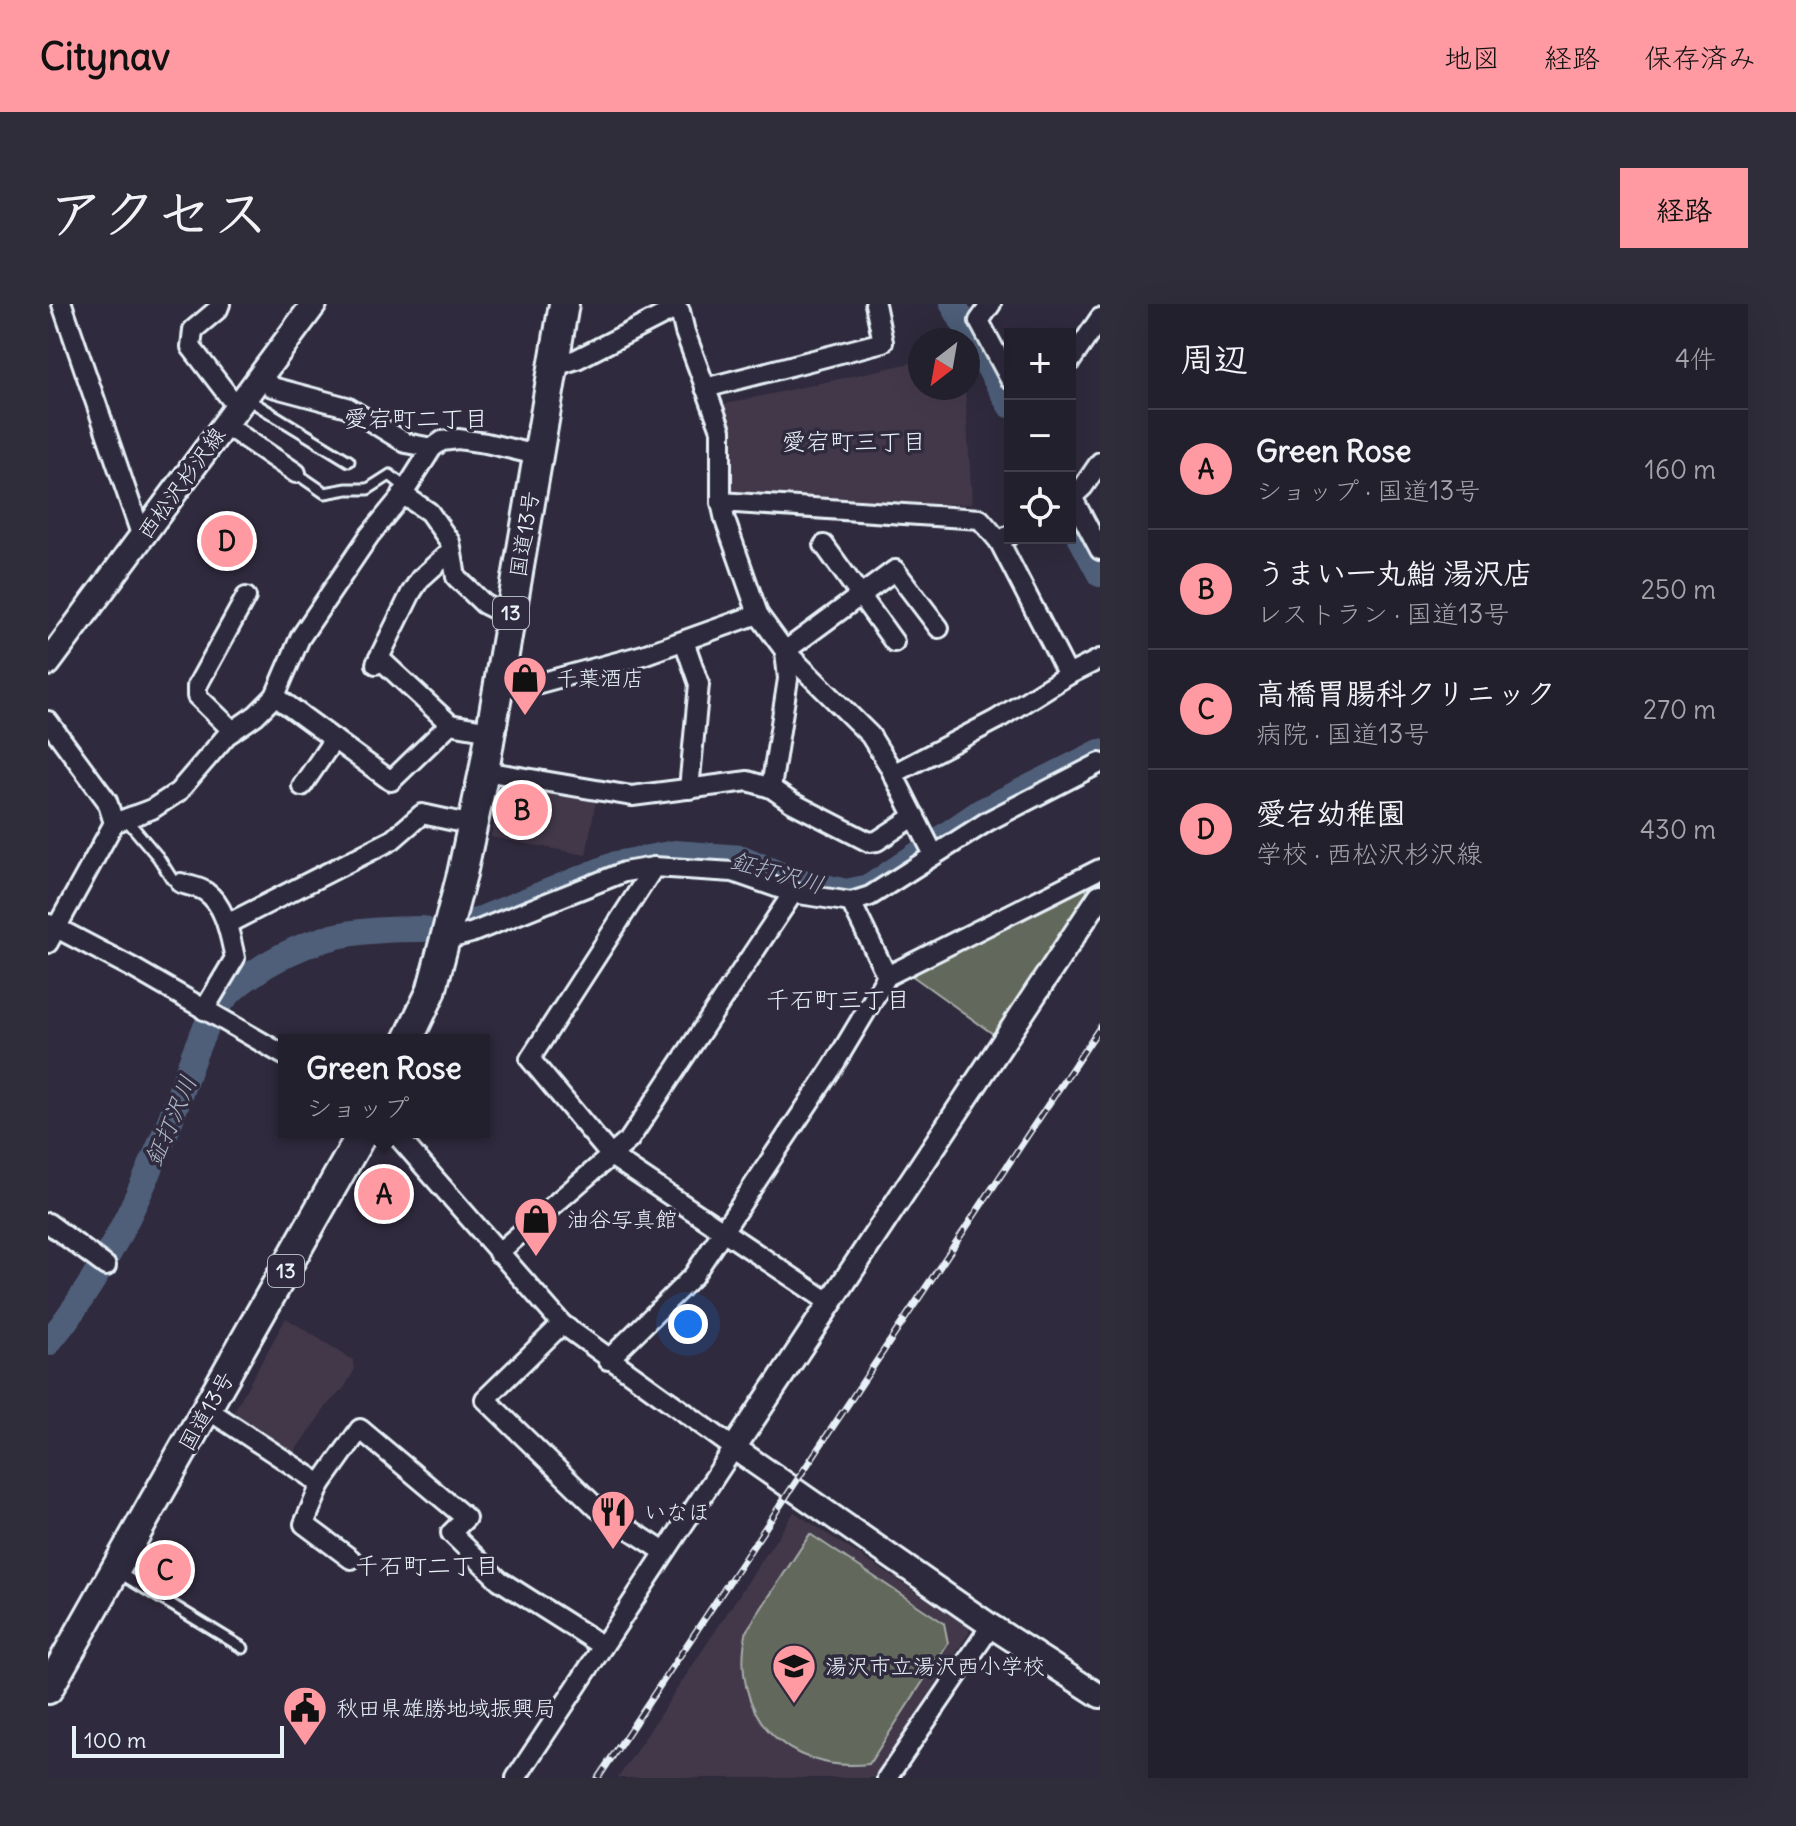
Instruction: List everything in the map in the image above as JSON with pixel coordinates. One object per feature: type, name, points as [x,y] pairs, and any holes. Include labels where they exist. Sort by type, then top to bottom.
[{"type":"highway","name":"国道13号","points":[[411,1034],[431,992],[473,825],[564,304]]},
{"type":"highway","name":"国道13号","points":[[48,1689],[360,1138]]},
{"type":"main road","name":"西松沢杉沢線","points":[[48,663],[314,304]]},
{"type":"street","points":[[62,304],[142,537]]},
{"type":"street","points":[[220,304],[193,330],[191,347],[235,409],[296,473]]},
{"type":"street","points":[[705,388],[883,342],[875,304]]},
{"type":"street","points":[[991,304],[979,321],[1004,368]]},
{"type":"street","points":[[555,366],[577,359],[684,306],[705,388],[721,430],[721,502],[725,520],[758,614],[785,651],[870,735],[931,850]]},
{"type":"street","points":[[1076,353],[1100,318]]},
{"type":"street","points":[[260,376],[272,387],[347,407],[406,443],[432,448]]},
{"type":"street","points":[[278,1052],[133,968],[51,932],[120,821],[152,809],[178,792],[219,744],[275,696],[300,638],[432,448],[442,441],[458,439],[537,455]]},
{"type":"street","points":[[1076,492],[1100,462]]},
{"type":"street","points":[[404,491],[429,512],[450,542],[456,577],[484,604],[510,617]]},
{"type":"street","points":[[721,502],[980,519],[1004,538]]},
{"type":"street","points":[[1076,505],[1100,550]]},
{"type":"street","points":[[1007,544],[1068,675]]},
{"type":"street","points":[[824,545],[894,642]]},
{"type":"street","points":[[451,551],[420,579],[377,661],[450,724],[491,731]]},
{"type":"street","points":[[785,651],[895,570],[939,628]]},
{"type":"street","points":[[233,731],[197,696],[197,686],[246,597]]},
{"type":"street","points":[[499,687],[525,687],[643,655],[758,614]]},
{"type":"street","points":[[684,641],[699,684],[689,789]]},
{"type":"street","points":[[771,788],[788,679],[785,651]]},
{"type":"street","points":[[893,774],[996,720],[1100,659]]},
{"type":"street","points":[[275,696],[391,781],[450,724]]},
{"type":"street","points":[[48,721],[120,821]]},
{"type":"street","points":[[302,786],[334,739]]},
{"type":"street","points":[[445,940],[471,933],[624,872],[654,867],[733,872],[793,893],[851,902],[870,896],[931,850],[1100,763]]},
{"type":"street","points":[[484,771],[632,796],[748,781],[771,788],[791,802],[869,842],[877,841],[915,816]]},
{"type":"street","points":[[227,924],[392,840],[422,814],[473,825]]},
{"type":"street","points":[[654,867],[530,1059],[611,1156],[829,1302]]},
{"type":"street","points":[[608,1360],[693,1276],[832,1068],[887,976],[1100,869]]},
{"type":"street","points":[[181,883],[206,892],[227,924],[235,958],[211,1014]]},
{"type":"street","points":[[498,1253],[629,1140],[793,893]]},
{"type":"street","points":[[516,1778],[663,1551],[1100,896]]},
{"type":"street","points":[[851,902],[887,976]]},
{"type":"street","points":[[399,1138],[562,1324],[608,1360],[991,1626],[1100,1696]]},
{"type":"street","points":[[48,1223],[103,1264]]},
{"type":"street","points":[[562,1324],[485,1399],[597,1508],[663,1551]]},
{"type":"street","points":[[207,1409],[321,1484]]},
{"type":"street","points":[[351,1559],[304,1524],[321,1484],[360,1429],[466,1518],[451,1533],[499,1580],[603,1646]]},
{"type":"street","points":[[887,1778],[991,1626]]},
{"type":"lane","points":[[235,409],[349,461]]},
{"type":"lane","points":[[296,473],[325,493],[368,489],[390,475],[404,491]]},
{"type":"lane","points":[[120,821],[158,857],[172,879],[181,883]]},
{"type":"lane","points":[[115,1570],[243,1648]]},
{"type":"shaded area","points":[[908,364],[908,400],[966,400],[972,504],[739,501],[728,490],[721,405]]},
{"type":"shaded area","points":[[502,777],[597,795],[586,855],[491,837]]},
{"type":"shaded area","points":[[1084,884],[1090,899],[996,1036],[911,975]]},
{"type":"shaded area","points":[[286,1318],[353,1360],[354,1371],[289,1459],[234,1411]]},
{"type":"shaded area","name":"湯沢市立湯沢西小学校","points":[[794,1512],[969,1627],[969,1633],[874,1778],[618,1778]]},
{"type":"shaded area","points":[[810,1534],[944,1623],[948,1643],[869,1764],[839,1764],[812,1759],[788,1748],[769,1732],[755,1711],[746,1687],[743,1660],[747,1630]]},
{"type":"waterway","points":[[953,304],[1007,400]]},
{"type":"waterway","points":[[1076,529],[1100,574]]},
{"type":"waterway","name":"鉦打沢川","points":[[476,921],[616,864],[675,853],[742,858],[790,879],[846,892],[870,887],[980,812],[1100,752]]},
{"type":"waterway","name":"鉦打沢川","points":[[48,1343],[85,1293],[130,1212],[204,1032],[224,998],[260,969],[304,946],[360,932],[423,929]]},
{"type":"railway","points":[[598,1778],[1100,1027]]},
{"type":"place","name":"愛宕幼稚園","points":[[227,541]]},
{"type":"place","name":"千葉酒店","points":[[525,717]]},
{"type":"place","name":"うまい一丸鮨 湯沢店","points":[[522,810]]},
{"type":"place","name":"Green Rose","points":[[384,1194]]},
{"type":"place","name":"油谷写真館","points":[[536,1258]]},
{"type":"place","name":"いなほ","points":[[613,1551]]},
{"type":"place","name":"高橋胃腸科クリニック","points":[[165,1570]]},
{"type":"place","name":"湯沢市立湯沢西小学校","points":[[794,1705]]},
{"type":"place","name":"秋田県雄勝地域振興局","points":[[305,1747]]},
{"type":"district","name":"愛宕町二丁目","points":[[416,419]]},
{"type":"district","name":"愛宕町三丁目","points":[[854,442]]},
{"type":"district","name":"千石町三丁目","points":[[838,1000]]},
{"type":"district","name":"千石町二丁目","points":[[427,1566]]}]
